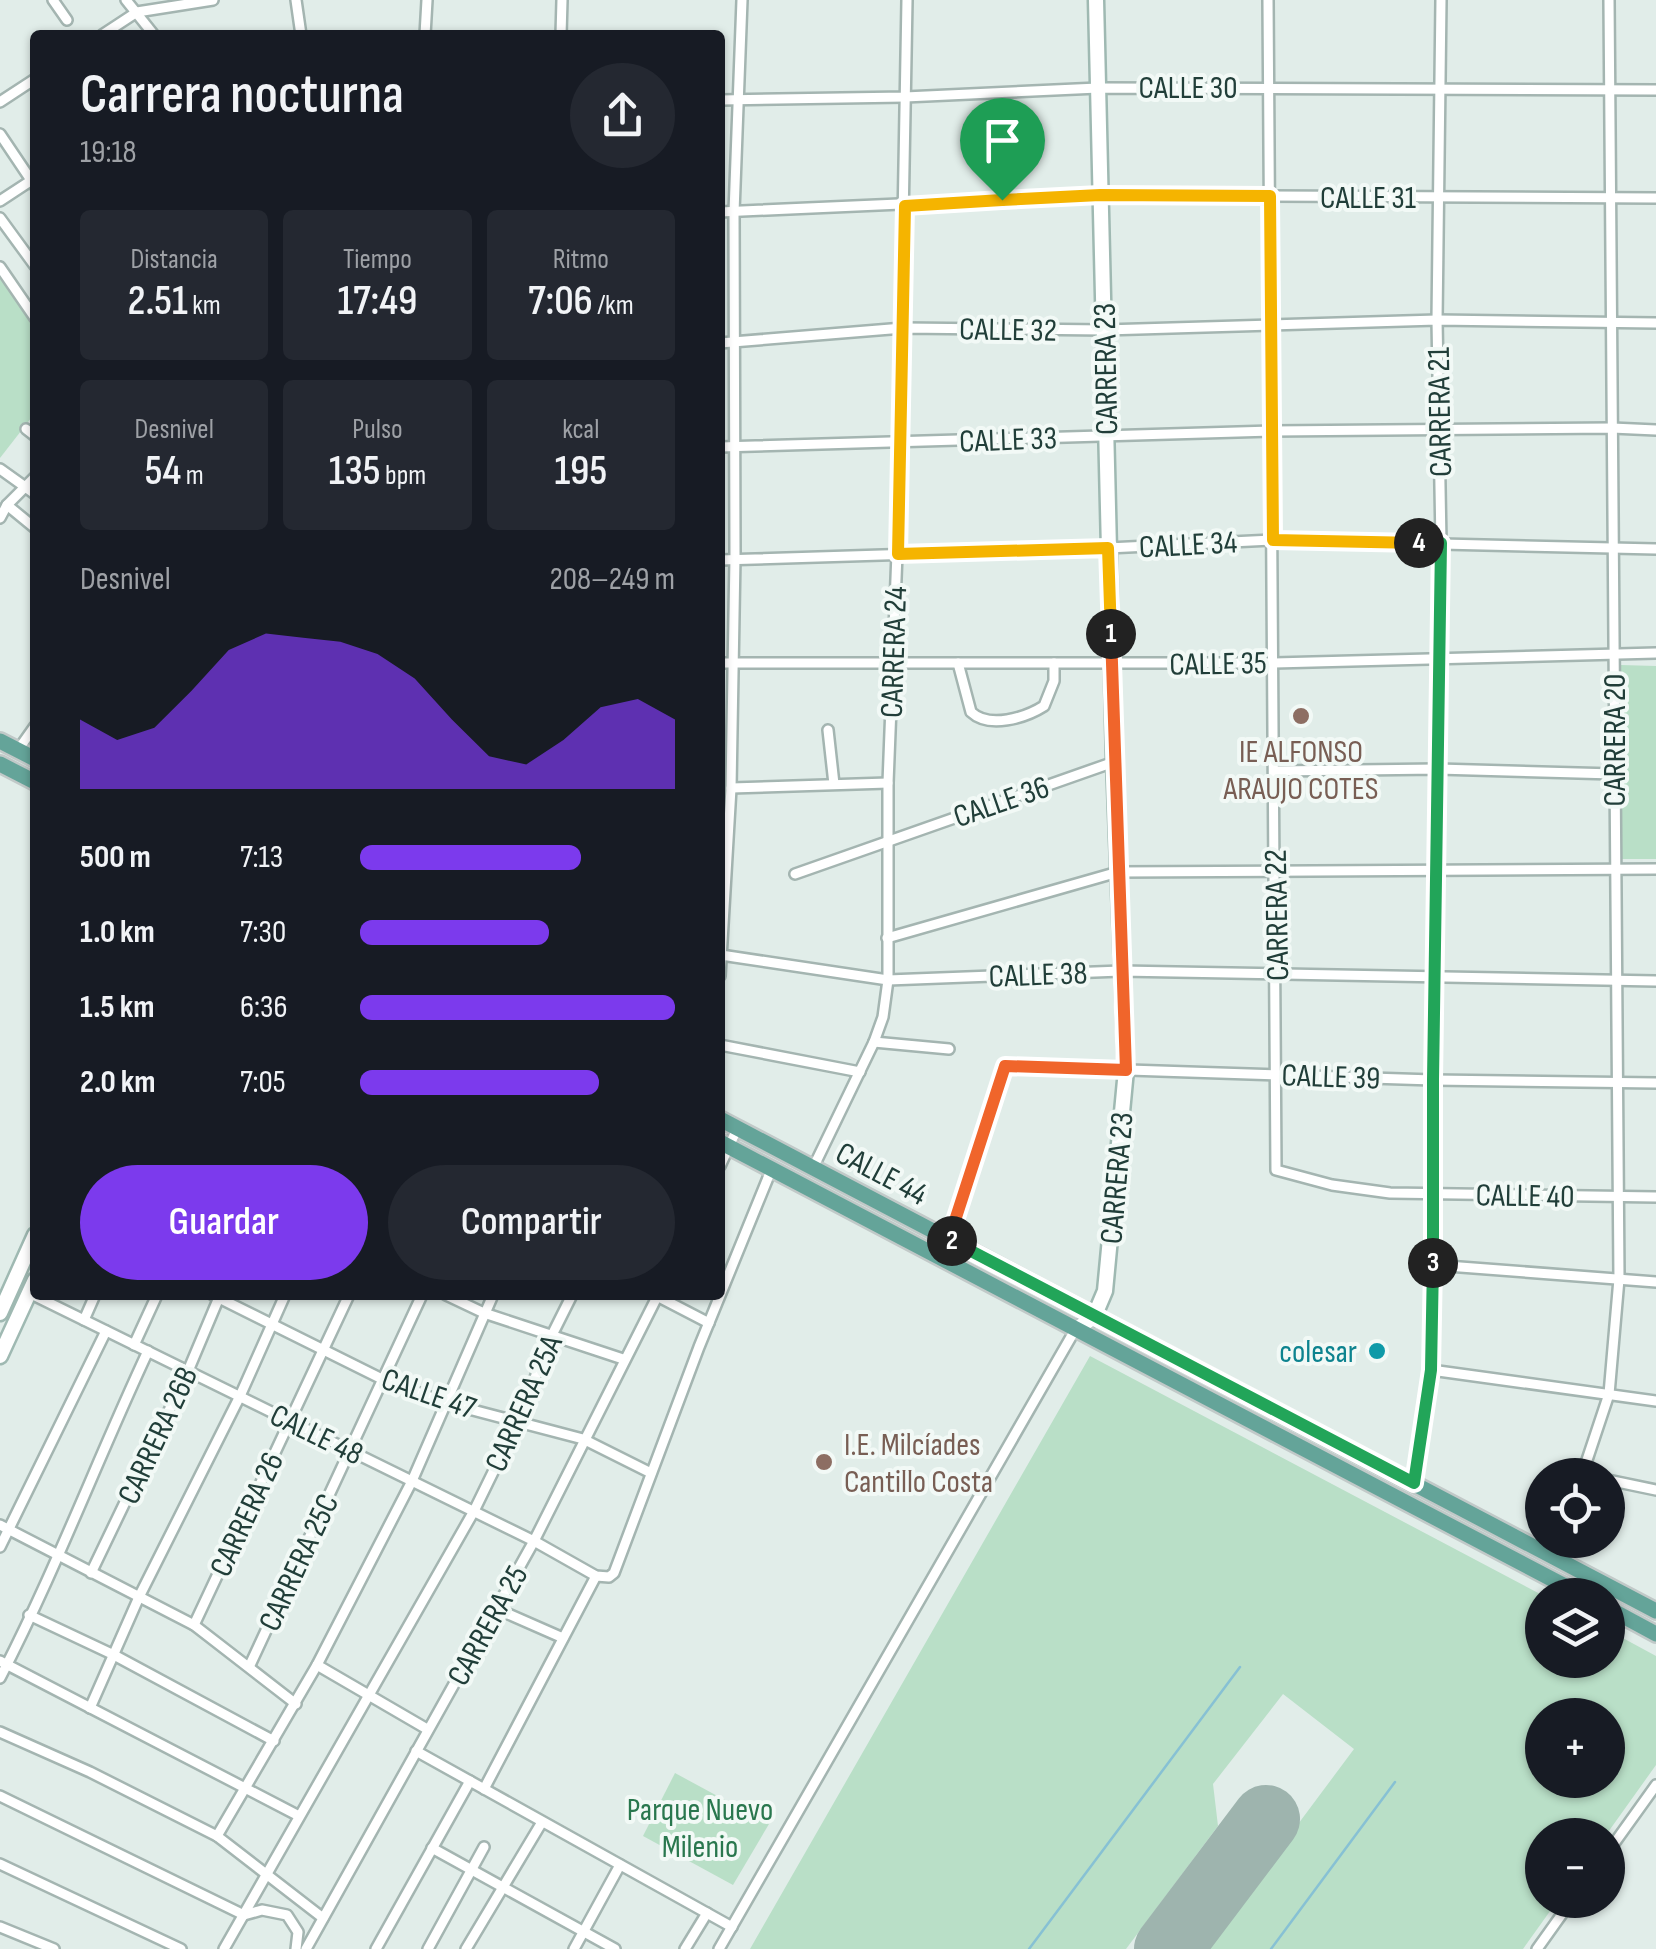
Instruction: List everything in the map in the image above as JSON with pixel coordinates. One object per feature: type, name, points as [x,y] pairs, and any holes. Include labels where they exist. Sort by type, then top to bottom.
[{"type":"main road","points":[[0,740],[30,756]]},
{"type":"main road","points":[[0,764],[30,779]]},
{"type":"main road","name":"CALLE 44","points":[[725,1122],[1414,1483],[1525,1537]]},
{"type":"main road","name":"CALLE 44","points":[[725,1145],[1549,1578]]},
{"type":"main road","name":"CALLE 44","points":[[1564,1558],[1656,1611]]},
{"type":"main road","points":[[1625,1617],[1656,1634]]},
{"type":"street","points":[[53,0],[67,20]]},
{"type":"street","points":[[126,0],[150,30]]},
{"type":"street","points":[[110,30],[137,12],[213,0]]},
{"type":"street","points":[[296,0],[300,30]]},
{"type":"street","points":[[425,30],[427,0]]},
{"type":"street","points":[[561,30],[562,0]]},
{"type":"street","points":[[725,889],[731,788],[734,212],[742,0]]},
{"type":"street","name":"CARRERA 24","points":[[813,1168],[874,1042],[883,1017],[888,980],[888,782],[898,554],[907,0]]},
{"type":"street","name":"CARRERA 23","points":[[1094,1316],[1105,1290],[1126,1070],[1108,548],[1096,0]]},
{"type":"street","name":"CARRERA 22","points":[[1268,0],[1276,1170]]},
{"type":"street","name":"CARRERA 21","points":[[1414,1483],[1431,1370],[1434,1265],[1441,543],[1437,320],[1441,0]]},
{"type":"street","name":"CARRERA 20","points":[[1590,1458],[1609,1394],[1619,1279],[1608,0]]},
{"type":"street","points":[[0,102],[30,82]]},
{"type":"street","name":"CALLE 30","points":[[725,100],[1098,88],[1656,90]]},
{"type":"street","points":[[0,134],[30,175]]},
{"type":"street","points":[[0,202],[30,183]]},
{"type":"street","name":"CALLE 31","points":[[725,212],[1100,195],[1656,198]]},
{"type":"street","points":[[0,218],[30,259]]},
{"type":"street","points":[[0,267],[30,311]]},
{"type":"street","name":"CALLE 32","points":[[725,343],[903,328],[1105,330],[1437,320],[1656,322]]},
{"type":"street","name":"CALLE 33","points":[[725,447],[1272,431],[1656,430]]},
{"type":"street","points":[[725,468],[734,462]]},
{"type":"street","points":[[0,468],[30,490]]},
{"type":"street","points":[[0,518],[8,505],[30,492]]},
{"type":"street","points":[[8,505],[30,524]]},
{"type":"street","name":"CALLE 34","points":[[725,559],[1273,540],[1656,549]]},
{"type":"street","name":"CALLE 35","points":[[725,663],[1274,663],[1656,653]]},
{"type":"street","points":[[958,663],[971,712],[989,720],[1020,717],[1044,706],[1054,681],[1054,663]]},
{"type":"street","points":[[828,730],[834,784]]},
{"type":"street","points":[[18,750],[30,733]]},
{"type":"street","name":"CALLE 36","points":[[796,874],[1114,762]]},
{"type":"street","points":[[1275,771],[1438,769],[1614,774]]},
{"type":"street","points":[[731,788],[888,782]]},
{"type":"street","points":[[887,938],[1118,872],[1656,870]]},
{"type":"street","name":"CALLE 38","points":[[725,957],[888,980],[1121,972],[1656,981]]},
{"type":"street","points":[[874,1042],[949,1049]]},
{"type":"street","points":[[725,1046],[860,1072]]},
{"type":"street","name":"CALLE 39","points":[[949,1239],[1005,1066],[1656,1083]]},
{"type":"street","points":[[725,1144],[737,1129]]},
{"type":"street","points":[[725,1284],[772,1168]]},
{"type":"street","name":"CALLE 40","points":[[1276,1170],[1332,1185],[1390,1193],[1656,1197]]},
{"type":"street","points":[[0,1313],[30,1247]]},
{"type":"street","points":[[1434,1265],[1656,1282]]},
{"type":"street","points":[[0,1356],[30,1290]]},
{"type":"street","name":"CALLE 48","points":[[53,1300],[84,1320],[600,1576]]},
{"type":"street","points":[[84,1320],[93,1300]]},
{"type":"street","points":[[134,1344],[155,1300]]},
{"type":"street","name":"CARRERA 26B","points":[[92,1574],[188,1371],[216,1300]]},
{"type":"street","name":"CALLE 47","points":[[226,1300],[382,1379],[446,1403],[584,1439],[652,1473]]},
{"type":"street","points":[[90,1708],[283,1300]]},
{"type":"street","name":"CARRERA 26","points":[[194,1625],[348,1300]]},
{"type":"street","name":"CARRERA 25C","points":[[250,1666],[420,1300]]},
{"type":"street","points":[[457,1300],[623,1360]]},
{"type":"street","points":[[217,1836],[296,1704],[412,1481],[490,1300]]},
{"type":"street","name":"CARRERA 25A","points":[[224,1949],[474,1512],[569,1300]]},
{"type":"street","name":"CARRERA 25","points":[[306,1949],[534,1541],[654,1300]]},
{"type":"street","points":[[666,1300],[709,1323]]},
{"type":"street","points":[[484,1789],[600,1576],[614,1573],[718,1300]]},
{"type":"street","points":[[720,1949],[1075,1330],[1094,1316]]},
{"type":"street","points":[[0,1548],[4,1527],[106,1331]]},
{"type":"street","points":[[0,1678],[59,1557],[98,1458],[148,1352]]},
{"type":"street","points":[[1431,1370],[1656,1401]]},
{"type":"street","points":[[1625,1484],[1656,1490]]},
{"type":"street","points":[[4,1527],[194,1625],[296,1704]]},
{"type":"street","points":[[1530,1568],[1535,1558]]},
{"type":"street","points":[[497,1608],[563,1638]]},
{"type":"street","points":[[29,1615],[114,1655],[274,1741]]},
{"type":"street","points":[[4,1663],[299,1816]]},
{"type":"street","points":[[317,1665],[427,1729]]},
{"type":"street","points":[[0,1732],[217,1836],[323,1918]]},
{"type":"street","points":[[416,1751],[732,1927]]},
{"type":"street","points":[[376,1949],[470,1782]]},
{"type":"street","points":[[1625,1828],[1656,1785]]},
{"type":"street","points":[[0,1796],[244,1916],[262,1910],[287,1915],[298,1932],[296,1949]]},
{"type":"street","points":[[466,1949],[542,1822]]},
{"type":"street","points":[[428,1949],[484,1847]]},
{"type":"street","points":[[432,1848],[615,1949]]},
{"type":"street","points":[[0,1864],[181,1949]]},
{"type":"street","points":[[574,1949],[620,1864]]},
{"type":"street","points":[[685,1949],[708,1913]]},
{"type":"street","points":[[1536,1949],[1559,1918]]},
{"type":"street","points":[[0,1927],[54,1949]]},
{"type":"green space","points":[[0,279],[30,317],[30,419],[0,458]]},
{"type":"green space","points":[[1621,665],[1656,666],[1656,859],[1620,859]]},
{"type":"green space","points":[[1090,1356],[1525,1586],[1525,1678],[1625,1678],[1625,1639],[1656,1656],[1656,1765],[1618,1818],[1525,1818],[1525,1918],[1545,1918],[1523,1949],[1205,1949],[1354,1749],[1283,1694],[1213,1784],[1218,1826],[1126,1949],[750,1949]]},
{"type":"green space","name":"Parque Nuevo Milenio","points":[[675,1773],[769,1824],[733,1885],[643,1836]]},
{"type":"waterway","points":[[1029,1949],[1240,1667]]},
{"type":"waterway","points":[[1271,1949],[1395,1782]]},
{"type":"runway","points":[[1168,1949],[1266,1819]]},
{"type":"place","name":"IE ALFONSO ARAUJO COTES","points":[[1301,716]]},
{"type":"place","name":"colesar","points":[[1377,1351]]},
{"type":"place","name":"I.E. Milcíades Cantillo Costa","points":[[824,1462]]},
{"type":"route","points":[[1100,195],[1270,196],[1273,540],[1441,543],[1431,1370],[1414,1483],[949,1239],[1005,1066],[1126,1070],[1108,548],[898,554],[905,206],[1002,200],[1100,195]]}]
